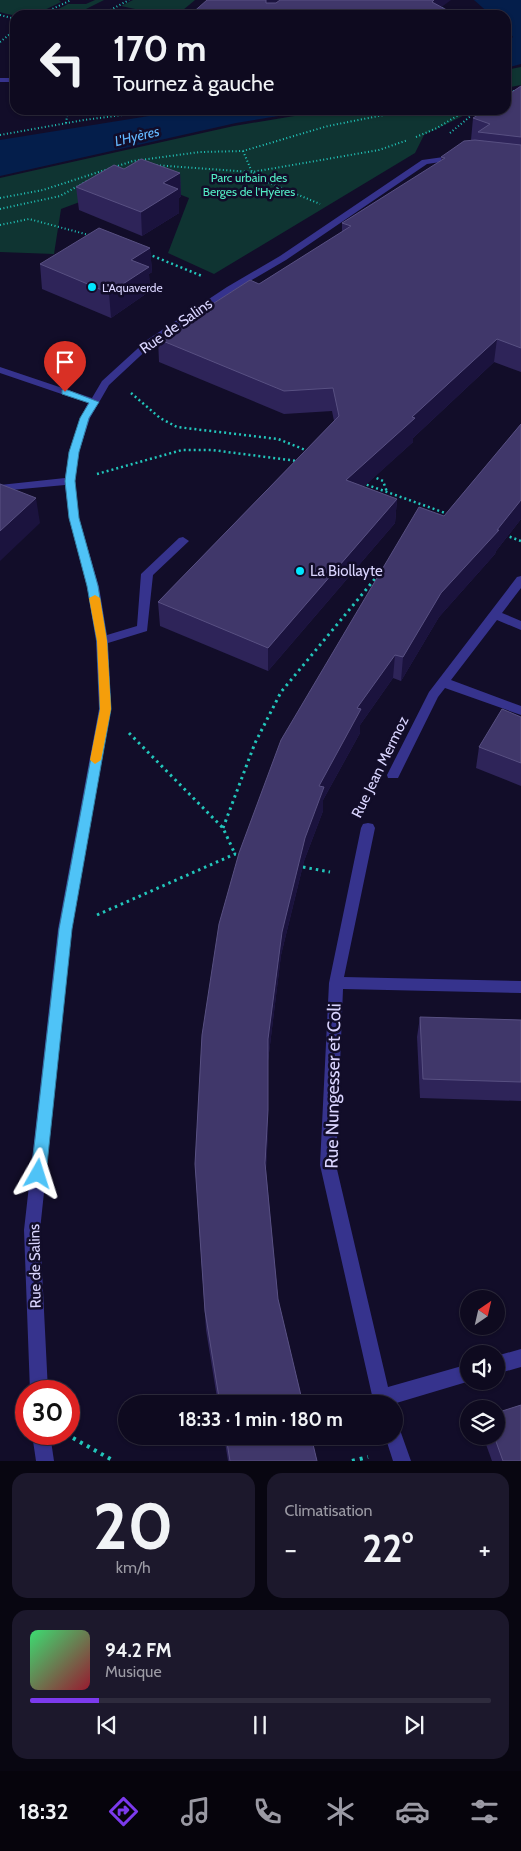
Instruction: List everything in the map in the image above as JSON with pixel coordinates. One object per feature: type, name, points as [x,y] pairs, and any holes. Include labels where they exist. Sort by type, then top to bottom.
[{"type":"street","name":"Rue de Salins","points":[[39,1380],[32,1230],[65,929],[105,709],[102,641],[92,586],[74,518],[70,481],[74,452],[79,435],[85,418],[106,383],[150,342],[230,289],[284,258],[425,162],[468,156]]},
{"type":"street","points":[[0,370],[94,402]]},
{"type":"street","points":[[0,488],[70,481]]},
{"type":"street","points":[[102,641],[143,628],[147,574],[183,541]]},
{"type":"street","name":"Rue Jean Mermoz","points":[[394,775],[433,695],[521,580]]},
{"type":"street","points":[[494,614],[521,626]]},
{"type":"street","points":[[443,682],[521,711]]},
{"type":"street","name":"Rue Jean Mermoz","points":[[336,983],[368,828]]},
{"type":"street","name":"Rue Nungesser et Coli","points":[[381,1395],[328,1165],[336,983],[521,987]]},
{"type":"street","points":[[505,1362],[521,1358]]},
{"type":"street","name":"Rue Nungesser et Coli","points":[[401,1395],[460,1376]]},
{"type":"street","points":[[43,1445],[45,1461]]},
{"type":"street","points":[[397,1445],[402,1461]]},
{"type":"path","points":[[50,10],[71,0]]},
{"type":"path","points":[[110,10],[129,0]]},
{"type":"path","points":[[435,4],[447,10]]},
{"type":"path","points":[[0,42],[10,34]]},
{"type":"path","points":[[66,123],[67,115]]},
{"type":"path","points":[[0,135],[124,115]]},
{"type":"path","points":[[0,198],[43,190],[133,161],[200,152],[243,151],[328,126],[384,115]]},
{"type":"path","points":[[148,166],[157,164],[178,165],[211,170],[252,172],[379,150],[437,128],[459,115]]},
{"type":"path","points":[[243,151],[252,172],[265,182],[346,216]]},
{"type":"path","points":[[0,209],[60,196],[85,181],[111,173]]},
{"type":"path","points":[[0,226],[29,219],[46,222],[91,236]]},
{"type":"path","points":[[146,254],[206,278]]},
{"type":"path","points":[[106,383],[126,389],[160,418],[177,427],[278,439],[313,453]]},
{"type":"path","points":[[70,481],[182,450],[240,453],[301,462]]},
{"type":"path","points":[[365,474],[383,481],[387,492]]},
{"type":"path","points":[[361,482],[451,516]]},
{"type":"path","points":[[427,516],[433,509]]},
{"type":"path","points":[[504,535],[521,541]]},
{"type":"path","points":[[223,828],[254,743],[281,692],[384,567]]},
{"type":"path","points":[[105,709],[223,828],[234,854]]},
{"type":"path","points":[[65,929],[234,854],[246,857]]},
{"type":"path","points":[[80,1443],[114,1461]]},
{"type":"green space","points":[[0,0],[59,0],[61,2],[44,10],[10,10],[10,14],[0,12]]},
{"type":"green space","points":[[95,0],[104,0],[84,10],[57,10],[68,4],[86,4]]},
{"type":"green space","points":[[133,0],[195,0],[183,10],[140,10],[121,6]]},
{"type":"green space","points":[[521,67],[521,85],[511,87],[511,69]]},
{"type":"green space","name":"Parc urbain des Berges de l'Hyères","points":[[300,115],[465,115],[424,135],[415,153],[214,274],[168,253],[189,198],[141,179],[61,209],[54,254],[0,252],[0,178],[234,126]]},
{"type":"water","points":[[474,0],[521,0],[521,64],[511,67],[511,38],[513,37],[511,35],[511,10],[485,10]]},
{"type":"water","name":"L'Hyères","points":[[155,115],[285,115],[236,123],[0,176],[0,140]]},
{"type":"building","points":[[207,0],[266,0],[266,3],[276,3],[280,0],[434,0],[432,2],[447,10],[196,10]]},
{"type":"building","points":[[521,86],[521,137],[478,132],[490,124],[473,118],[478,115],[511,115],[511,93]]},
{"type":"building","points":[[475,140],[521,145],[521,348],[497,339],[412,417],[415,418],[346,480],[397,499],[268,648],[158,602],[339,416],[333,388],[284,391],[158,339],[250,280],[259,284],[351,226],[342,223],[445,158],[441,157],[464,141]]},
{"type":"building","points":[[141,159],[180,173],[163,183],[178,189],[141,212],[76,187],[114,165],[124,169]]},
{"type":"building","points":[[99,228],[150,248],[131,260],[149,267],[109,293],[40,264]]},
{"type":"building","points":[[521,424],[521,500],[497,530],[499,530],[441,593],[403,657],[395,655],[357,708],[361,709],[319,786],[324,787],[305,838],[282,932],[268,1039],[268,1110],[265,1163],[278,1299],[301,1395],[219,1395],[205,1311],[195,1164],[202,1035],[219,924],[239,853],[281,740],[419,507],[444,516]]},
{"type":"building","points":[[0,484],[36,498],[0,531]]},
{"type":"building","points":[[502,709],[521,717],[521,763],[479,747]]},
{"type":"building","points":[[420,1017],[521,1020],[521,1082],[423,1079]]},
{"type":"building","points":[[521,1405],[521,1461],[503,1461],[497,1445],[505,1445],[505,1410]]},
{"type":"building","points":[[227,1445],[313,1445],[317,1461],[230,1461]]},
{"type":"slow traffic","points":[[95,598],[102,641],[105,709],[95,760]]},
{"type":"place","name":"L'Aquaverde","points":[[92,287]]},
{"type":"place","name":"La Biollayte","points":[[300,571]]},
{"type":"route","points":[[38,1174],[65,929],[105,709],[102,641],[92,586],[74,518],[70,481],[74,452],[79,435],[85,418],[94,402],[65,392]]}]
